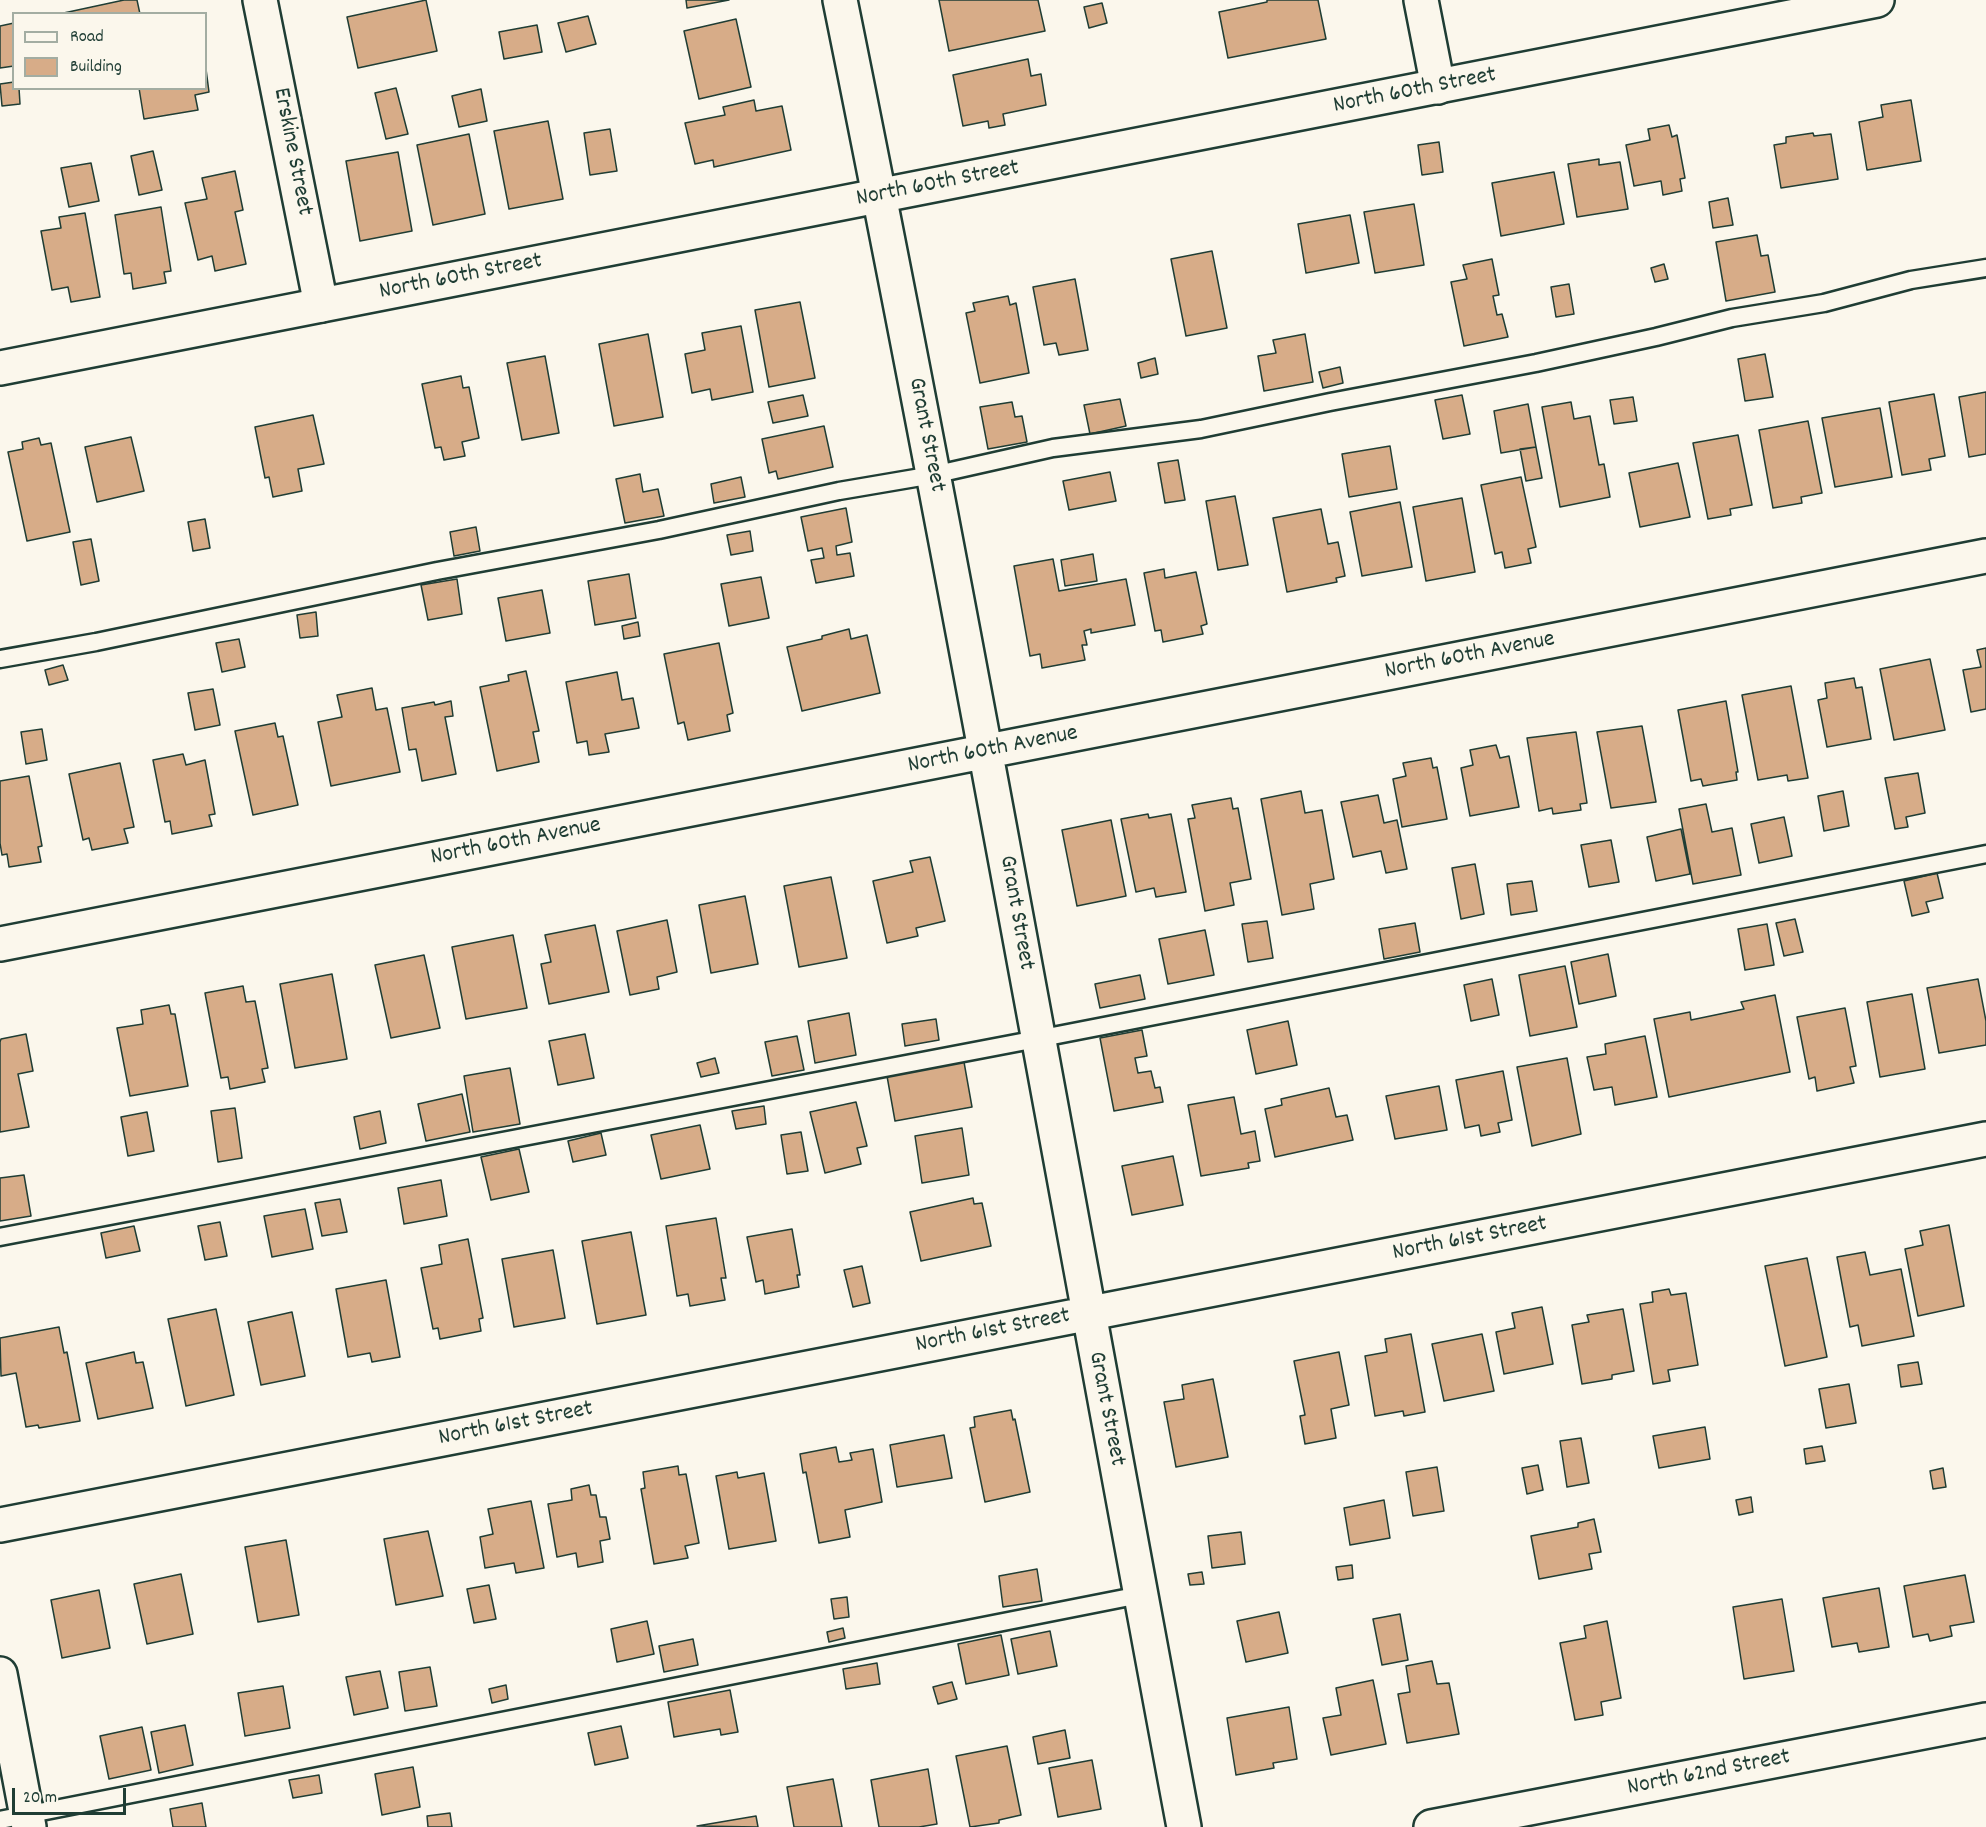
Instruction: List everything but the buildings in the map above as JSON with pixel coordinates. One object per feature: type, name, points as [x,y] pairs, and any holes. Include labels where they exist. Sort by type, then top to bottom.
[{"type":"street","name":"Erskine Street","points":[[260,0],[321,305]]},
{"type":"street","name":"Grant Street","points":[[840,0],[880,196],[986,752],[1037,1039],[1184,1827]]},
{"type":"street","points":[[1421,0],[1438,87]]},
{"type":"street","name":"North 60th Street","points":[[0,368],[1877,0]]},
{"type":"street","name":"North 60th Avenue","points":[[0,944],[1986,556]]},
{"type":"street","name":"North 61st Street","points":[[0,1525],[1986,1139]]},
{"type":"street","points":[[0,1674],[18,1820]]},
{"type":"street","name":"North 62nd Street","points":[[1431,1827],[1986,1720]]},
{"type":"lane","points":[[0,659],[659,530],[839,491],[933,476],[1053,448],[1201,429],[1536,363],[1732,318],[1824,303],[1911,280],[1986,268]]},
{"type":"lane","points":[[0,1237],[1037,1039],[1986,854]]},
{"type":"lane","points":[[18,1820],[1140,1595]]}]
